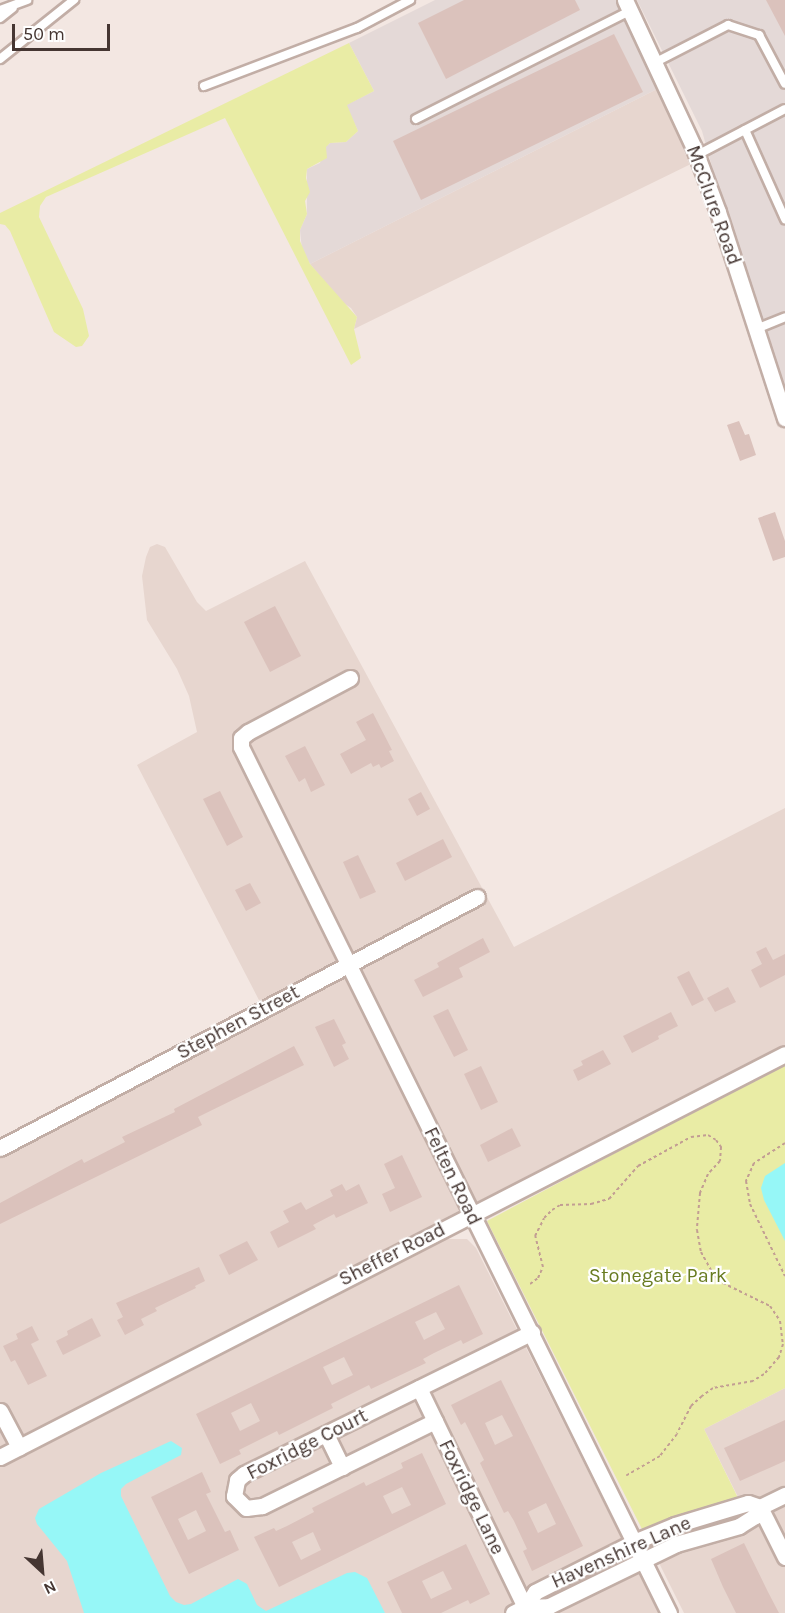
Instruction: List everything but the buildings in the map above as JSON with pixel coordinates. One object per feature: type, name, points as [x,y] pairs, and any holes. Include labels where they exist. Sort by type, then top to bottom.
[{"type":"street","name":"McClure Road","points":[[627,5],[656,62],[697,155],[785,418]]},
{"type":"street","name":"Felten Road","points":[[350,678],[248,732],[241,738],[241,747],[669,1613]]},
{"type":"street","name":"Stephen Street","points":[[0,1148],[477,897]]},
{"type":"street","name":"Sheffer Road","points":[[0,1457],[785,1054]]},
{"type":"street","name":"Foxridge Court","points":[[435,1421],[255,1509],[246,1508],[234,1496],[237,1480],[244,1474],[532,1332]]},
{"type":"street","name":"Foxridge Lane","points":[[419,1388],[519,1610]]},
{"type":"street","points":[[0,1411],[19,1447]]},
{"type":"street","points":[[326,1434],[342,1467]]},
{"type":"street","name":"Havenshire Lane","points":[[519,1610],[549,1606],[690,1538],[739,1526],[755,1516],[760,1507],[785,1495]]},
{"type":"street","name":"Havenshire Lane","points":[[519,1610],[535,1592],[634,1542],[675,1525],[747,1503],[760,1507]]},
{"type":"street","points":[[760,1507],[785,1557]]},
{"type":"lane","points":[[0,59],[74,0]]},
{"type":"lane","points":[[204,86],[357,28],[410,0]]},
{"type":"lane","points":[[0,10],[24,1]]},
{"type":"lane","points":[[0,18],[24,1]]},
{"type":"lane","points":[[416,119],[627,5]]},
{"type":"lane","points":[[656,62],[728,25],[759,34],[785,84]]},
{"type":"lane","points":[[697,155],[784,112]]},
{"type":"lane","points":[[745,130],[785,219]]},
{"type":"lane","points":[[756,329],[785,317]]},
{"type":"path","points":[[530,1284],[538,1278],[543,1267],[535,1236],[544,1218],[552,1210],[570,1203],[602,1202],[616,1192],[638,1166],[646,1161],[692,1137],[708,1135],[716,1140],[722,1154],[720,1161],[708,1174],[700,1193],[697,1230],[701,1252],[714,1275],[723,1283],[770,1306],[780,1321],[783,1344],[779,1357],[764,1374],[753,1381],[713,1388],[702,1396],[691,1406],[677,1434],[660,1456],[626,1476]]},
{"type":"path","points":[[785,1143],[754,1163],[746,1181],[750,1203],[785,1276]]},
{"type":"shaded area","points":[[435,0],[616,0],[661,87],[310,264],[302,250],[300,230],[307,214],[307,169],[320,163],[325,147],[330,143],[346,142],[358,131],[346,105],[374,91],[349,43]]},
{"type":"shaded area","points":[[637,0],[785,0],[785,403],[767,363],[702,131]]},
{"type":"shaded area","points":[[661,87],[695,162],[354,329],[357,317],[351,308],[342,302],[310,264]]},
{"type":"shaded area","points":[[157,544],[165,547],[197,602],[206,611],[305,561],[514,947],[785,808],[785,1047],[437,1222],[0,1450],[0,1141],[261,1004],[137,765],[197,732],[189,696],[177,669],[147,620],[142,576],[150,547]]},
{"type":"shaded area","points":[[439,1239],[467,1239],[476,1248],[659,1613],[0,1613],[0,1464]]},
{"type":"shaded area","points":[[785,1388],[785,1613],[684,1613],[643,1531],[686,1513],[739,1499],[704,1429]]},
{"type":"green space","points":[[349,43],[374,91],[347,105],[358,131],[346,142],[330,143],[326,147],[327,158],[307,169],[306,178],[310,192],[305,201],[307,214],[300,230],[300,241],[310,264],[357,317],[354,329],[361,358],[351,365],[225,118],[46,197],[40,206],[39,217],[83,309],[89,336],[82,346],[76,347],[54,332],[10,231],[5,225],[0,224],[0,213]]},
{"type":"green space","name":"Stonegate Park","points":[[785,1063],[785,1388],[704,1429],[739,1500],[686,1513],[643,1531],[487,1221]]},
{"type":"water","points":[[785,1163],[785,1241],[764,1200],[761,1188],[765,1176]]},
{"type":"water","points":[[171,1441],[182,1448],[181,1455],[126,1484],[121,1489],[121,1496],[170,1596],[176,1602],[184,1605],[191,1604],[238,1579],[247,1584],[257,1605],[266,1611],[347,1573],[355,1572],[367,1578],[385,1613],[84,1613],[67,1561],[37,1524],[35,1518],[39,1509],[101,1473]]}]
